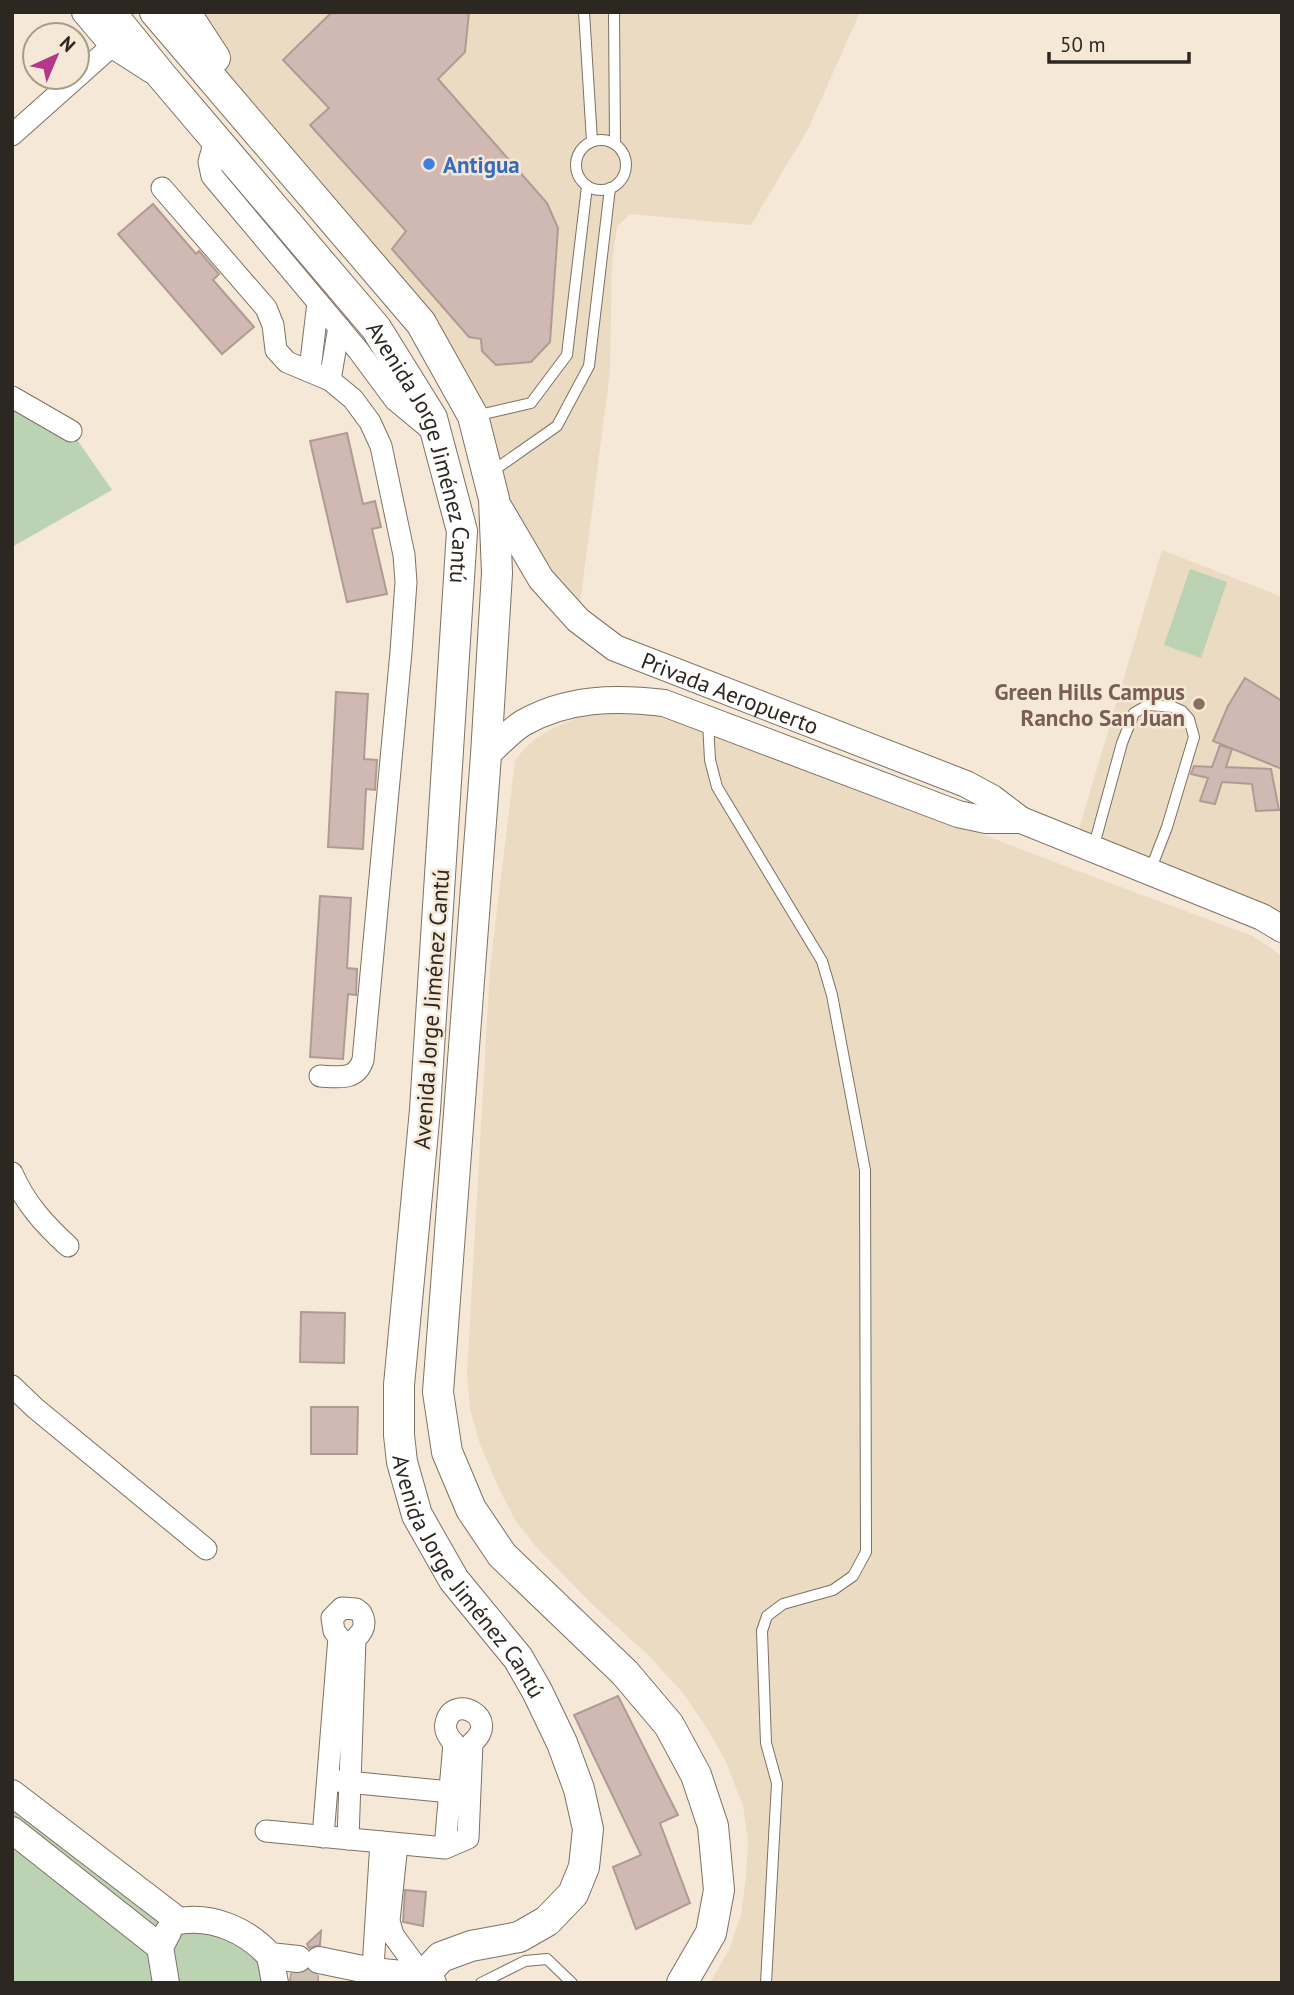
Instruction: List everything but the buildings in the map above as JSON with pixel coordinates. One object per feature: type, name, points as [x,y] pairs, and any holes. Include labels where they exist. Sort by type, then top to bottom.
[{"type":"main road","name":"Avenida Jorge Jiménez Cantú","points":[[110,12],[160,75],[376,328],[432,418],[462,531],[425,1110],[399,1385],[399,1435],[402,1462],[417,1515],[454,1580],[518,1658],[537,1691],[562,1743],[579,1789],[588,1829],[584,1867],[573,1894],[547,1921],[519,1937],[471,1946],[441,1957],[426,1981]]},
{"type":"main road","name":"Avenida Jorge Jiménez Cantú","points":[[155,12],[421,323],[473,416],[491,487],[496,573],[486,755],[439,1404],[447,1452],[471,1509],[502,1555],[625,1673],[669,1725],[696,1775],[713,1826],[719,1891],[710,1933],[682,1983]]},
{"type":"main road","points":[[186,13],[276,153]]},
{"type":"street","points":[[85,12],[113,45],[160,75]]},
{"type":"street","points":[[12,135],[113,45]]},
{"type":"street","points":[[215,140],[209,162],[212,176],[339,327],[395,400],[436,434]]},
{"type":"street","points":[[163,188],[266,307],[273,325],[276,350],[287,362],[330,380],[353,399],[370,422],[382,446],[404,555],[406,582],[363,1059],[360,1069],[353,1075],[320,1076]]},
{"type":"street","points":[[310,370],[318,302]]},
{"type":"street","points":[[330,380],[339,327]]},
{"type":"street","points":[[12,397],[71,432]]},
{"type":"street","name":"Privada Aeropuerto","points":[[491,487],[541,579],[578,620],[615,648],[966,784],[992,798],[1021,820],[1262,917],[1282,929]]},
{"type":"street","name":"Privada Aeropuerto","points":[[486,755],[522,724],[569,704],[624,698],[664,703],[958,814],[986,820],[1021,820]]},
{"type":"street","points":[[12,1173],[20,1191],[40,1219],[68,1246]]},
{"type":"street","points":[[12,1386],[55,1425],[206,1549]]},
{"type":"street","points":[[323,1837],[328,1780],[342,1714],[350,1782],[348,1839]]},
{"type":"street","points":[[266,1831],[445,1848],[468,1838],[459,1793],[328,1780]]},
{"type":"street","points":[[12,1793],[179,1921]]},
{"type":"street","points":[[12,1830],[160,1947]]},
{"type":"street","points":[[372,1977],[382,1920],[389,1843]]},
{"type":"street","points":[[166,1983],[160,1947],[168,1932],[179,1921],[195,1918],[234,1928],[292,1967],[426,1981]]},
{"type":"street","points":[[382,1920],[426,1981]]},
{"type":"lane","points":[[584,12],[592,141]]},
{"type":"lane","points":[[614,12],[615,144]]},
{"type":"lane","points":[[607,140],[615,144],[621,149],[626,163],[622,178],[610,188],[594,189],[587,186],[577,174],[576,158],[585,145],[592,141],[607,140]]},
{"type":"lane","points":[[473,416],[531,403],[567,355],[587,186]]},
{"type":"lane","points":[[491,487],[557,426],[589,366],[610,188]]},
{"type":"lane","points":[[1093,849],[1122,743],[1134,713],[1148,705],[1172,707],[1182,711],[1189,719],[1194,737],[1167,827],[1150,872]]},
{"type":"lane","points":[[708,719],[710,760],[717,787],[822,961],[832,995],[865,1170],[866,1552],[853,1576],[833,1590],[783,1604],[767,1616],[762,1631],[766,1743],[777,1783],[766,1983]]},
{"type":"lane","points":[[481,1983],[524,1961],[547,1959],[572,1983]]},
{"type":"shaded area","points":[[185,12],[860,12],[808,129],[751,225],[630,214],[617,227],[612,262],[610,371],[578,620],[541,579],[473,416],[276,153]]},
{"type":"shaded area","name":"Green Hills Campus Rancho San Juan","points":[[1162,550],[1282,597],[1282,929],[1076,839]]},
{"type":"shaded area","points":[[612,712],[652,714],[708,729],[1253,936],[1282,956],[1282,1983],[710,1983],[729,1950],[741,1914],[746,1877],[748,1841],[743,1806],[726,1762],[683,1693],[648,1655],[595,1607],[538,1549],[515,1520],[480,1444],[470,1409],[467,1373],[490,968],[515,761],[536,738],[554,728],[576,718]]},
{"type":"green space","points":[[12,397],[71,431],[112,490],[12,547]]},
{"type":"green space","points":[[1190,569],[1227,582],[1201,658],[1164,645]]},
{"type":"green space","points":[[12,1793],[179,1921],[234,1928],[275,1983],[12,1983],[12,1850],[51,1862],[12,1830]]},
{"type":"tunnel","points":[[292,1970],[318,1972]]},
{"type":"place","name":"Antigua","points":[[429,164]]},
{"type":"place","name":"Green Hills Campus Rancho San Juan","points":[[1199,704]]}]
